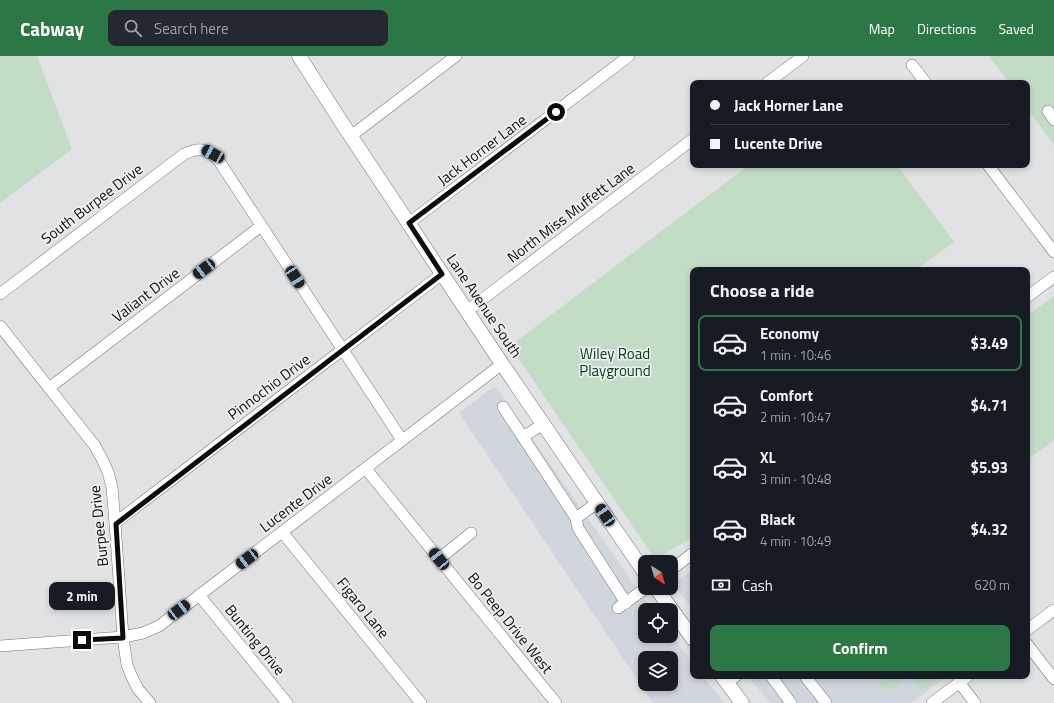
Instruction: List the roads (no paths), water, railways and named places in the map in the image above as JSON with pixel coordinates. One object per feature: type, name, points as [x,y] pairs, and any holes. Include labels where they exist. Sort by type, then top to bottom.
[{"type":"main road","name":"Lane Avenue South","points":[[299,56],[502,364],[638,563]]},
{"type":"main road","points":[[661,595],[690,635]]},
{"type":"main road","points":[[729,679],[742,703]]},
{"type":"street","points":[[351,136],[456,56]]},
{"type":"street","name":"Jack Horner Lane","points":[[409,223],[629,56]]},
{"type":"street","points":[[771,80],[802,56]]},
{"type":"street","points":[[912,65],[924,80]]},
{"type":"street","name":"North Miss Muffett Lane","points":[[467,311],[690,141]]},
{"type":"street","name":"South Burpee Drive","points":[[0,294],[184,154],[195,149],[206,150],[220,161],[261,226]]},
{"type":"street","points":[[990,168],[1054,252]]},
{"type":"street","points":[[261,226],[402,440]]},
{"type":"street","name":"Valiant Drive","points":[[49,388],[261,226]]},
{"type":"street","name":"Pinnochio Drive","points":[[116,524],[442,274]]},
{"type":"street","points":[[1030,296],[1054,277]]},
{"type":"street","name":"Burpee Drive","points":[[0,326],[95,446],[108,472],[112,486],[116,524],[123,638],[127,665],[138,689],[150,703]]},
{"type":"street","name":"Lucente Drive","points":[[0,646],[123,638],[156,628],[502,364]]},
{"type":"street","points":[[503,408],[576,518],[578,528],[622,605],[638,594]]},
{"type":"street","points":[[523,437],[543,424]]},
{"type":"street","name":"Bo Peep Drive West","points":[[366,469],[556,703]]},
{"type":"street","points":[[576,518],[597,503]]},
{"type":"street","name":"Figaro Lane","points":[[282,532],[421,703]]},
{"type":"street","points":[[439,559],[471,533]]},
{"type":"street","points":[[678,565],[690,555]]},
{"type":"street","name":"Bunting Drive","points":[[199,595],[287,703]]},
{"type":"street","points":[[1030,628],[1054,610]]},
{"type":"street","points":[[1030,648],[1054,679]]},
{"type":"street","points":[[773,679],[792,703]]},
{"type":"street","points":[[807,679],[826,703]]},
{"type":"street","points":[[939,701],[963,679],[975,703]]},
{"type":"park label","name":"Wiley Road Playground","points":[[615,362]]}]
